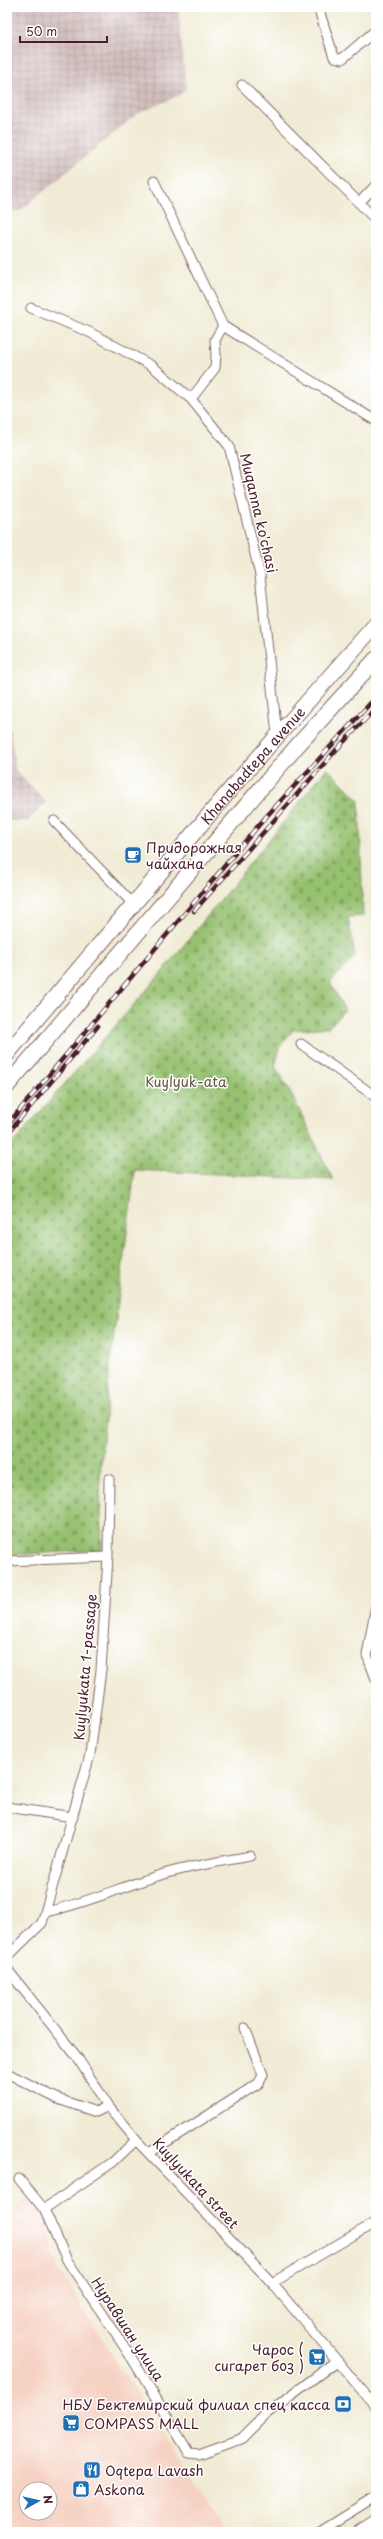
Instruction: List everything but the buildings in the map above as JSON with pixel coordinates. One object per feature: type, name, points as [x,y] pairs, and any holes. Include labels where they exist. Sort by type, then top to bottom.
[{"type":"highway","name":"Khanabadtepa avenue","points":[[7,1054],[277,735],[376,624]]},
{"type":"highway","name":"Khanabadtepa avenue","points":[[7,1086],[297,746],[376,659]]},
{"type":"highway","points":[[133,904],[149,919]]},
{"type":"main road","points":[[359,2532],[376,2521]]},
{"type":"street","points":[[318,7],[334,57],[342,59],[376,30]]},
{"type":"street","points":[[242,85],[376,220]]},
{"type":"street","points":[[154,181],[223,326],[376,421]]},
{"type":"street","points":[[359,203],[376,185]]},
{"type":"street","name":"Muqanna ko'chasi","points":[[31,308],[89,332],[152,366],[191,399],[229,446],[260,575],[277,735]]},
{"type":"street","points":[[191,399],[215,368],[216,355],[214,340],[223,326]]},
{"type":"street","points":[[54,821],[133,904]]},
{"type":"street","points":[[301,1044],[375,1096]]},
{"type":"street","name":"Kuylyukata 1-passage","points":[[7,1957],[42,1923],[90,1755],[96,1722],[101,1670],[108,1557],[109,1479]]},
{"type":"street","points":[[7,1561],[108,1557]]},
{"type":"street","points":[[376,1605],[367,1654],[376,1679]]},
{"type":"street","points":[[7,1807],[73,1817]]},
{"type":"street","points":[[46,1912],[66,1908],[149,1878],[195,1866],[250,1856]]},
{"type":"street","name":"Kuylyukata street","points":[[7,1970],[77,2057],[108,2106],[136,2140],[194,2204],[272,2283],[376,2407]]},
{"type":"street","points":[[148,2152],[259,2083],[263,2075],[245,2028]]},
{"type":"street","points":[[7,2073],[58,2099],[96,2112],[108,2106]]},
{"type":"street","points":[[19,2179],[44,2209],[112,2162],[136,2140]]},
{"type":"street","name":"Нуравшан улица","points":[[44,2209],[67,2260],[133,2360],[189,2453],[199,2454],[241,2439],[266,2414],[337,2361]]},
{"type":"street","points":[[272,2283],[376,2222]]},
{"type":"street","points":[[320,2532],[376,2497]]},
{"type":"shaded area","points":[[7,7],[178,7],[186,89],[178,96],[137,114],[20,211],[7,212]]},
{"type":"shaded area","points":[[7,712],[16,771],[46,802],[28,821],[7,821]]},
{"type":"shaded area","name":"COMPASS MALL","points":[[32,2196],[45,2215],[59,2271],[225,2532],[7,2532],[7,2224],[10,2221],[7,2213]]},
{"type":"green space","name":"Kuylyuk-ata","points":[[327,768],[359,800],[363,916],[348,917],[355,956],[330,983],[345,1010],[329,1027],[293,1030],[281,1045],[275,1066],[294,1099],[333,1180],[135,1170],[109,1373],[100,1476],[102,1550],[7,1555],[7,1150],[163,971]]},
{"type":"railway","points":[[7,1125],[264,819],[376,697]]},
{"type":"railway","points":[[194,911],[337,749],[376,708]]},
{"type":"railway","points":[[7,1134],[98,1026]]},
{"type":"place","name":"Придорожная чайхана","points":[[133,855]]},
{"type":"place","name":"Чарос ( сигарет боз )","points":[[317,2357]]},
{"type":"place","name":"НБУ Бектемирский филиал спец касса","points":[[343,2404]]},
{"type":"place","name":"COMPASS MALL","points":[[71,2423]]},
{"type":"place","name":"Oqtepa Lavash","points":[[92,2470]]},
{"type":"place","name":"Askona","points":[[81,2489]]}]
